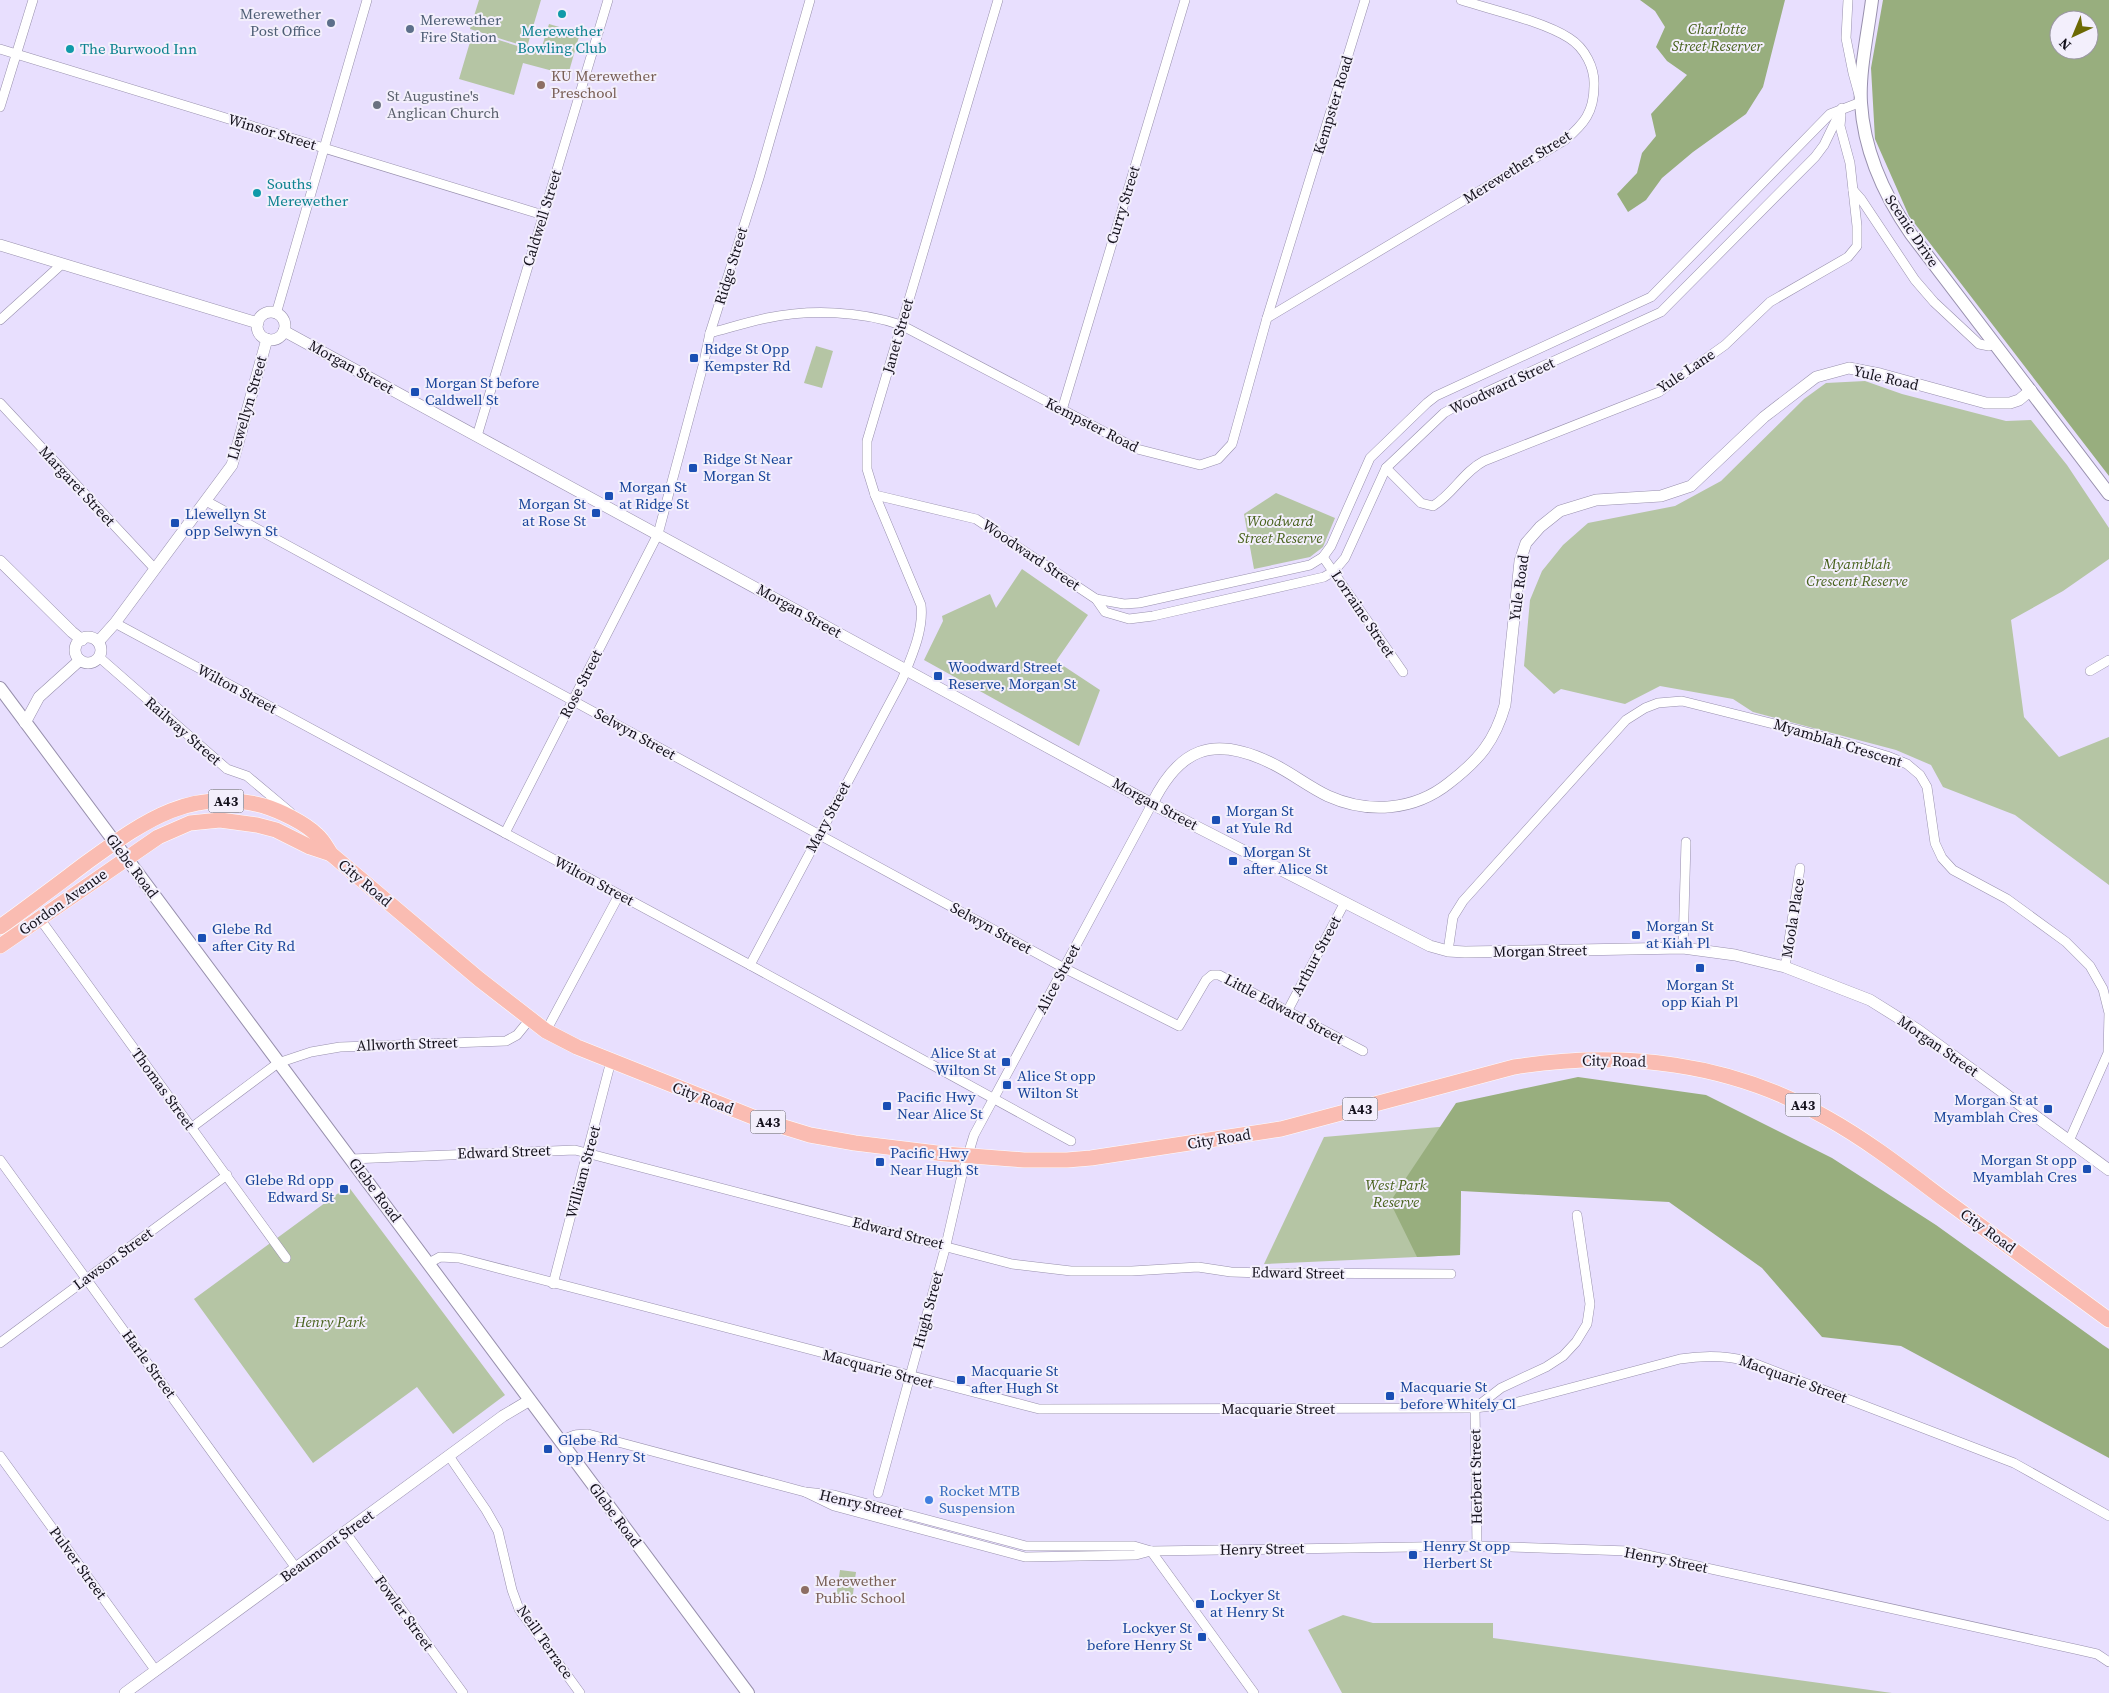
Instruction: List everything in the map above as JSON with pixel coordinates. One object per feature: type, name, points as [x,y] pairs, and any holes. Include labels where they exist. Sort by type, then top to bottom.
[{"type":"highway","name":"City Road","points":[[0,927],[115,843],[162,814],[197,802],[216,800],[254,804],[290,817],[317,835],[331,854],[479,979],[546,1031],[577,1047],[758,1119],[810,1135],[855,1143],[968,1155],[1046,1160],[1111,1155],[1281,1129],[1514,1067],[1588,1059],[1627,1059],[1668,1063],[1744,1081],[1787,1098],[1827,1117],[1879,1151],[2109,1320]]},
{"type":"highway","name":"City Road","points":[[126,859],[169,831],[190,823],[220,820],[276,830],[331,854]]},
{"type":"highway","name":"Gordon Avenue","points":[[0,946],[126,859]]},
{"type":"main road","name":"Scenic Drive","points":[[1872,0],[1861,102],[1868,146],[1878,176],[1895,210],[2109,494]]},
{"type":"main road","name":"Glebe Road","points":[[0,688],[748,1693]]},
{"type":"street","points":[[0,107],[33,0]]},
{"type":"street","points":[[276,314],[367,0]]},
{"type":"street","name":"Caldwell Street","points":[[477,436],[608,0]]},
{"type":"street","name":"Ridge Street","points":[[658,534],[710,333],[759,178],[810,0]]},
{"type":"street","name":"Janet Street","points":[[906,669],[917,638],[921,605],[875,495],[867,469],[867,441],[998,0]]},
{"type":"street","name":"Curry Street","points":[[1062,410],[1185,0]]},
{"type":"street","name":"Kempster Road","points":[[710,333],[768,317],[815,312],[879,318],[901,325],[1137,449],[1200,465],[1218,459],[1232,444],[1267,318],[1365,0]]},
{"type":"street","name":"Merewether Street","points":[[1267,318],[1565,140],[1580,127],[1588,116],[1594,101],[1595,79],[1590,62],[1581,48],[1570,38],[1548,28],[1461,0]]},
{"type":"street","name":"Scenic Drive","points":[[1848,0],[1846,38],[1852,74],[1861,102]]},
{"type":"street","name":"Winsor Street","points":[[0,49],[543,215]]},
{"type":"street","name":"Woodward Street","points":[[1096,599],[1124,604],[1139,603],[1310,565],[1323,557],[1331,546],[1370,458],[1427,403],[1436,396],[1651,297],[1830,114],[1861,102]]},
{"type":"street","name":"Woodward Street","points":[[875,495],[976,519],[1096,599],[1106,612],[1129,619],[1163,614],[1324,578],[1334,571],[1345,558],[1386,468],[1444,413],[1661,312],[1815,157],[1824,144],[1842,108]]},
{"type":"street","name":"Yule Lane","points":[[1386,468],[1421,503],[1433,506],[1443,500],[1474,466],[1659,392],[1725,345],[1770,302],[1848,257],[1857,246],[1857,226],[1850,163],[1840,126],[1842,108]]},
{"type":"street","name":"Scenic Drive","points":[[1853,189],[1915,280],[1934,302],[1979,344],[1989,346],[1996,344]]},
{"type":"street","points":[[0,245],[258,323]]},
{"type":"street","points":[[0,320],[62,264]]},
{"type":"street","points":[[265,314],[276,314],[284,322],[284,331],[278,338],[267,339],[259,333],[258,323],[265,314]]},
{"type":"street","name":"Morgan Street","points":[[284,331],[1152,804],[1430,946],[1448,951],[1683,948],[1735,955],[1785,967],[1870,1000],[1918,1030],[2109,1170]]},
{"type":"street","name":"Llewellyn Street","points":[[98,642],[115,623],[232,465],[267,339]]},
{"type":"street","name":"Yule Road","points":[[1152,804],[1169,775],[1183,760],[1199,752],[1220,748],[1234,749],[1268,761],[1328,796],[1366,807],[1389,808],[1410,804],[1426,798],[1463,773],[1490,743],[1499,726],[1505,705],[1520,561],[1526,543],[1540,527],[1560,511],[1596,500],[1661,496],[1691,486],[1764,417],[1816,377],[1849,368],[1880,374],[1986,403],[2010,403],[2019,400],[2032,390]]},
{"type":"street","name":"Margaret Street","points":[[0,403],[155,569]]},
{"type":"street","name":"Selwyn Street","points":[[206,501],[1064,968]]},
{"type":"street","name":"Rose Street","points":[[505,833],[658,534]]},
{"type":"street","name":"Lorraine Street","points":[[1323,557],[1403,672]]},
{"type":"street","points":[[0,561],[82,640]]},
{"type":"street","name":"Wilton Street","points":[[115,623],[750,965],[1071,1142]]},
{"type":"street","points":[[90,638],[98,642],[101,650],[99,657],[89,663],[80,660],[76,651],[77,644],[82,640],[90,638]]},
{"type":"street","name":"Railway Street","points":[[99,657],[227,769],[247,776],[317,835]]},
{"type":"street","points":[[25,723],[39,697],[80,660]]},
{"type":"street","points":[[2090,671],[2109,660]]},
{"type":"street","name":"Mary Street","points":[[750,965],[906,669]]},
{"type":"street","name":"Myamblah Crescent","points":[[1448,951],[1453,918],[1463,901],[1626,720],[1645,708],[1658,703],[1682,701],[1796,730],[1887,756],[1907,764],[1920,775],[1927,787],[1936,843],[1942,858],[1953,870],[2006,899],[2066,942],[2090,966],[2103,989],[2109,1013],[2108,1053],[2069,1141]]},
{"type":"street","name":"Alice Street","points":[[968,1155],[974,1134],[1152,804]]},
{"type":"street","points":[[1683,948],[1686,842]]},
{"type":"street","name":"Moola Place","points":[[1785,967],[1800,868]]},
{"type":"street","points":[[546,1031],[619,895]]},
{"type":"street","name":"Arthur Street","points":[[1288,1010],[1345,902]]},
{"type":"street","name":"Thomas Street","points":[[40,919],[286,1258]]},
{"type":"street","name":"Little Edward Street","points":[[1064,968],[1179,1026],[1206,980],[1212,975],[1219,974],[1363,1051]]},
{"type":"street","name":"Allworth Street","points":[[192,1128],[278,1063],[311,1052],[340,1046],[506,1041],[517,1035],[530,1019]]},
{"type":"street","name":"William Street","points":[[553,1284],[611,1061]]},
{"type":"street","name":"Edward Street","points":[[351,1158],[575,1150],[946,1245],[1012,1264],[1071,1271],[1132,1271],[1198,1267],[1231,1272],[1263,1273],[1451,1274]]},
{"type":"street","name":"Hugh Street","points":[[878,1493],[911,1377],[968,1155]]},
{"type":"street","name":"Harle Street","points":[[0,1160],[296,1568]]},
{"type":"street","name":"Lawson Street","points":[[0,1343],[227,1175]]},
{"type":"street","points":[[1475,1408],[1501,1388],[1546,1367],[1563,1356],[1576,1342],[1587,1324],[1590,1304],[1577,1214]]},
{"type":"street","name":"Macquarie Street","points":[[429,1263],[440,1257],[460,1258],[553,1284],[1039,1410],[1475,1408],[1514,1403],[1680,1359],[1727,1356],[1748,1361],[2014,1463],[2109,1516]]},
{"type":"street","name":"Beaumont Street","points":[[125,1693],[503,1416],[530,1400]]},
{"type":"street","name":"Herbert Street","points":[[1475,1408],[1477,1546]]},
{"type":"street","name":"Henry Street","points":[[561,1442],[568,1437],[578,1434],[588,1434],[805,1492],[834,1496],[1026,1546],[1134,1546],[1151,1551],[1477,1546],[1629,1550],[2097,1654],[2109,1662]]},
{"type":"street","name":"Pulver Street","points":[[0,1456],[156,1671]]},
{"type":"street","name":"Neill Terrace","points":[[448,1456],[486,1510],[498,1531],[512,1590],[520,1609],[580,1693]]},
{"type":"street","name":"Fowler Street","points":[[345,1532],[463,1693]]},
{"type":"street","points":[[1151,1551],[1254,1693]]},
{"type":"green space","points":[[479,0],[541,0],[527,47],[470,29]]},
{"type":"green space","name":"Charlotte Street Reserver","points":[[1640,0],[1785,0],[1763,87],[1746,114],[1693,152],[1662,178],[1646,200],[1628,212],[1617,194],[1637,173],[1642,153],[1656,136],[1651,114],[1687,75],[1667,61],[1656,47],[1665,27],[1655,11]]},
{"type":"green space","points":[[1883,0],[2109,0],[2109,476],[1909,216],[1875,139],[1871,68]]},
{"type":"green space","points":[[549,24],[580,33],[568,75],[523,63],[514,95],[459,79],[473,32],[540,53]]},
{"type":"green space","points":[[816,346],[833,351],[822,388],[804,383]]},
{"type":"green space","name":"Myamblah Crescent Reserve","points":[[1865,381],[1902,394],[2006,421],[2031,420],[2067,465],[2109,528],[2109,559],[2063,591],[2011,620],[2024,717],[2059,757],[2109,737],[2109,885],[2015,815],[1943,787],[1931,765],[1896,750],[1753,712],[1733,699],[1660,686],[1625,704],[1561,689],[1554,694],[1524,666],[1530,600],[1542,571],[1563,545],[1588,523],[1675,506],[1721,481],[1804,399],[1826,383]]},
{"type":"green space","name":"Woodward Street Reserve","points":[[1276,493],[1335,518],[1323,547],[1310,557],[1254,569],[1244,514]]},
{"type":"green space","points":[[1022,569],[1088,615],[1056,661],[1100,690],[1079,746],[924,660],[943,621],[942,616],[990,594],[996,608]]},
{"type":"green space","points":[[1578,1077],[1706,1095],[1832,1158],[1936,1225],[2109,1349],[2109,1458],[1901,1346],[1822,1337],[1762,1268],[1669,1202],[1461,1191],[1460,1255],[1417,1257],[1390,1202],[1456,1103]]},
{"type":"green space","name":"West Park Reserve","points":[[1462,1125],[1460,1255],[1264,1264],[1324,1137]]},
{"type":"green space","name":"Henry Park","points":[[348,1186],[505,1395],[453,1434],[417,1387],[313,1463],[194,1299]]},
{"type":"green space","points":[[840,1570],[856,1572],[852,1601],[836,1598]]},
{"type":"green space","points":[[1343,1615],[1373,1623],[1493,1623],[1493,1638],[1892,1693],[1342,1693],[1308,1630]]},
{"type":"place","name":"Merewether Bowling Club","points":[[562,14]]},
{"type":"place","name":"Merewether Post Office","points":[[331,23]]},
{"type":"place","name":"Merewether Fire Station","points":[[410,29]]},
{"type":"place","name":"The Burwood Inn","points":[[70,49]]},
{"type":"place","name":"KU Merewether Preschool","points":[[541,85]]},
{"type":"place","name":"St Augustine's Anglican Church","points":[[377,105]]},
{"type":"place","name":"Souths Merewether","points":[[257,193]]},
{"type":"place","name":"Ridge St Opp Kempster Rd","points":[[694,358]]},
{"type":"place","name":"Morgan St before Caldwell St","points":[[415,392]]},
{"type":"place","name":"Ridge St Near Morgan St","points":[[693,468]]},
{"type":"place","name":"Morgan St at Ridge St","points":[[609,496]]},
{"type":"place","name":"Morgan St at Rose St","points":[[596,513]]},
{"type":"place","name":"Llewellyn St opp Selwyn St","points":[[175,523]]},
{"type":"place","name":"Woodward Street Reserve, Morgan St","points":[[938,676]]},
{"type":"place","name":"Morgan St at Yule Rd","points":[[1216,820]]},
{"type":"place","name":"Morgan St after Alice St","points":[[1233,861]]},
{"type":"place","name":"Morgan St at Kiah Pl","points":[[1636,935]]},
{"type":"place","name":"Glebe Rd after City Rd","points":[[202,938]]},
{"type":"place","name":"Morgan St opp Kiah Pl","points":[[1700,968]]},
{"type":"place","name":"Alice St at Wilton St","points":[[1006,1062]]},
{"type":"place","name":"Alice St opp Wilton St","points":[[1007,1085]]},
{"type":"place","name":"Pacific Hwy Near Alice St","points":[[887,1106]]},
{"type":"place","name":"Morgan St at Myamblah Cres","points":[[2048,1109]]},
{"type":"place","name":"Pacific Hwy Near Hugh St","points":[[880,1162]]},
{"type":"place","name":"Morgan St opp Myamblah Cres","points":[[2087,1169]]},
{"type":"place","name":"Glebe Rd opp Edward St","points":[[344,1189]]},
{"type":"place","name":"Macquarie St after Hugh St","points":[[961,1380]]},
{"type":"place","name":"Macquarie St before Whitely Cl","points":[[1390,1396]]},
{"type":"place","name":"Glebe Rd opp Henry St","points":[[548,1449]]},
{"type":"place","name":"Rocket MTB Suspension","points":[[929,1500]]},
{"type":"place","name":"Henry St opp Herbert St","points":[[1413,1555]]},
{"type":"place","name":"Merewether Public School","points":[[805,1590]]},
{"type":"place","name":"Lockyer St at Henry St","points":[[1200,1604]]},
{"type":"place","name":"Lockyer St before Henry St","points":[[1202,1637]]}]
